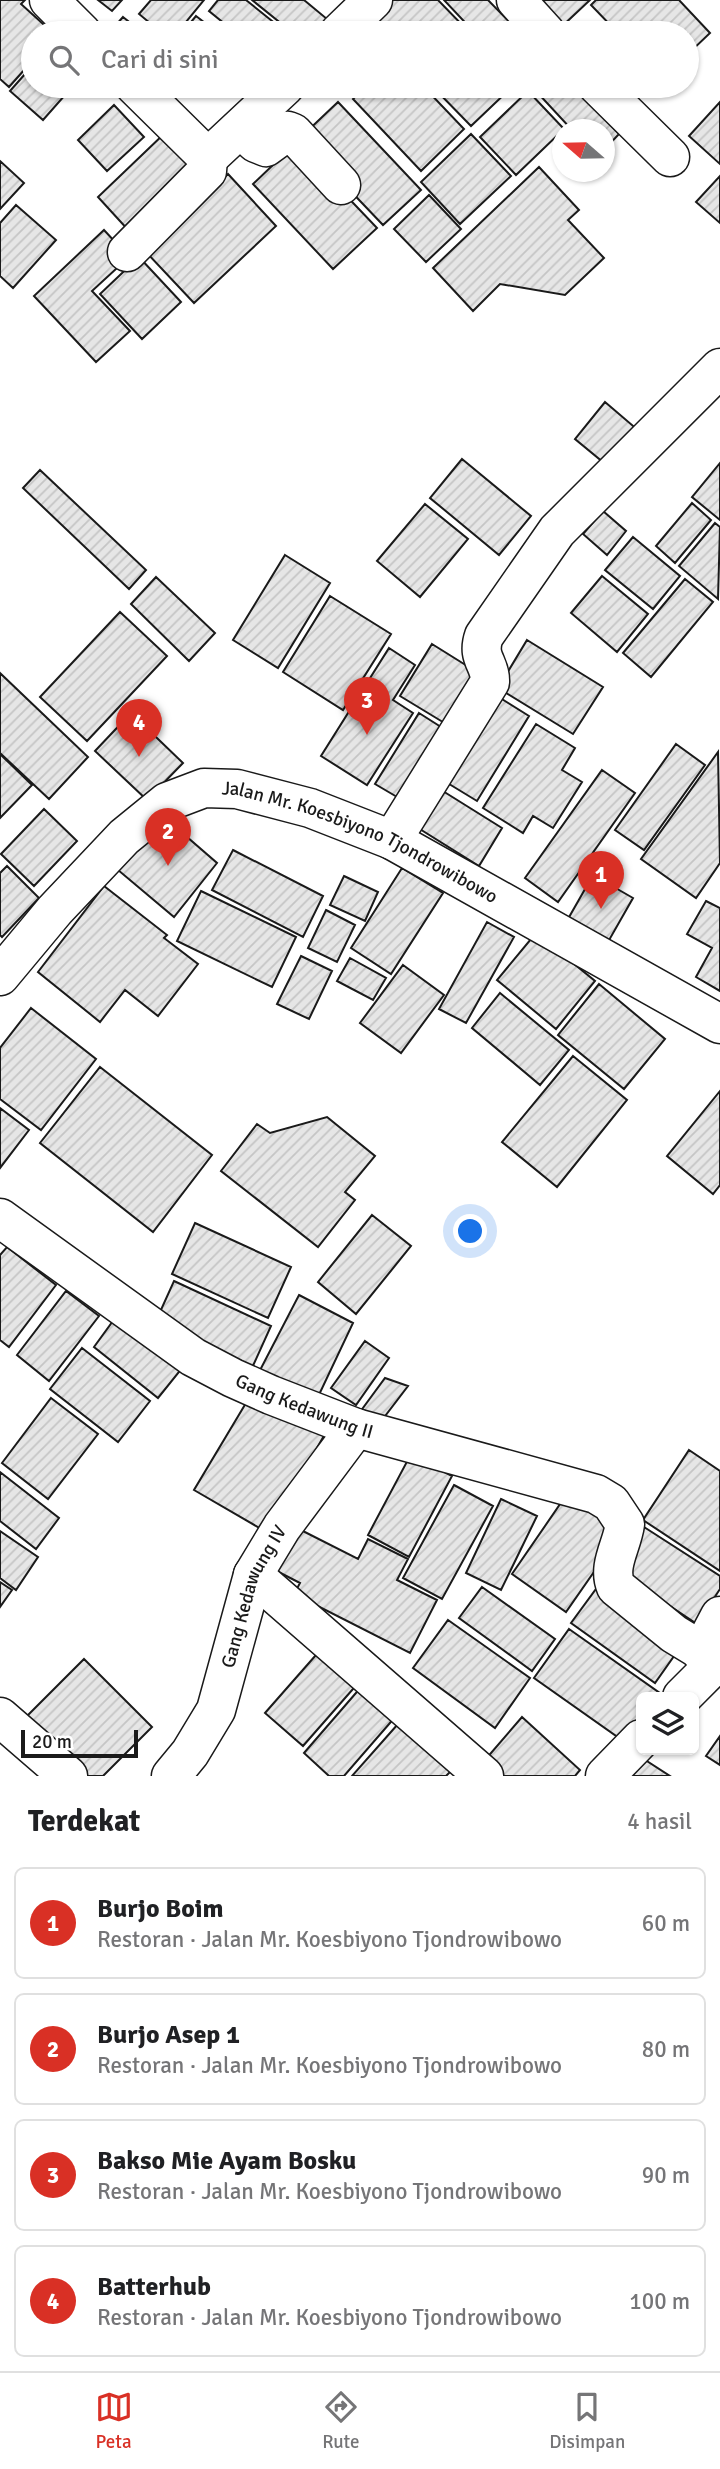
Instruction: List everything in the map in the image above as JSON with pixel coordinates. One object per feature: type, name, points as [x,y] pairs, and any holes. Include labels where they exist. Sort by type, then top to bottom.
[{"type":"street","points":[[48,0],[70,21]]},
{"type":"street","points":[[351,21],[373,0]]},
{"type":"street","points":[[516,0],[535,21]]},
{"type":"street","points":[[147,98],[208,158]]},
{"type":"street","points":[[127,252],[207,171],[208,158],[273,98]]},
{"type":"street","points":[[610,98],[670,157]]},
{"type":"street","points":[[241,129],[261,146],[266,147],[282,133],[293,133],[341,185]]},
{"type":"street","points":[[392,840],[485,692],[491,675],[481,656],[480,646],[484,636],[535,562],[557,531],[720,368]]},
{"type":"street","name":"Jalan Mr. Koesbiyono Tjondrowibowo","points":[[0,976],[55,910],[124,838],[167,802],[204,788],[237,789],[310,808],[392,840],[720,1024]]},
{"type":"street","name":"Gang Kedawung II","points":[[0,1218],[193,1357],[271,1395],[356,1427],[596,1494],[611,1503],[625,1524],[624,1537],[613,1567],[612,1577],[616,1587],[674,1633],[713,1658]]},
{"type":"street","name":"Gang Kedawung IV","points":[[171,1776],[190,1753],[216,1710],[253,1575],[282,1527],[356,1427]]},
{"type":"street","points":[[253,1575],[484,1776]]},
{"type":"street","points":[[686,1692],[713,1658],[720,1616]]},
{"type":"street","points":[[0,1717],[68,1776]]},
{"type":"street","points":[[605,1776],[636,1744]]},
{"type":"building","points":[[0,0],[25,0],[21,4],[40,21],[21,21],[21,74],[9,87],[0,79]]},
{"type":"building","points":[[98,0],[122,0],[112,11]]},
{"type":"building","points":[[151,0],[204,0],[187,21],[147,21],[139,14]]},
{"type":"building","points":[[218,0],[246,0],[272,21],[221,21],[209,11]]},
{"type":"building","points":[[252,0],[304,0],[327,19],[325,21],[278,21]]},
{"type":"building","points":[[387,0],[438,0],[458,21],[367,21]]},
{"type":"building","points":[[444,0],[488,0],[508,21],[464,21]]},
{"type":"building","points":[[528,0],[590,0],[568,21],[548,21]]},
{"type":"building","points":[[596,0],[679,0],[699,21],[606,21],[591,5]]},
{"type":"building","points":[[699,21],[710,33],[699,44]]},
{"type":"building","points":[[21,79],[21,98],[62,98],[43,120],[10,91]]},
{"type":"building","points":[[434,98],[464,129],[421,171],[353,99]]},
{"type":"building","points":[[444,98],[500,98],[471,126]]},
{"type":"building","points":[[521,98],[535,98],[555,119],[552,119],[552,140],[516,175],[480,137]]},
{"type":"building","points":[[542,98],[585,98],[605,119],[562,119]]},
{"type":"building","points":[[338,102],[421,190],[383,225],[300,138]]},
{"type":"building","points":[[720,102],[720,164],[689,136]]},
{"type":"building","points":[[114,105],[144,137],[107,171],[78,140]]},
{"type":"building","points":[[166,132],[198,166],[130,232],[98,197]]},
{"type":"building","points":[[471,134],[511,176],[460,224],[421,182]]},
{"type":"building","points":[[296,143],[377,228],[333,269],[253,184]]},
{"type":"building","points":[[0,161],[24,183],[0,209]]},
{"type":"building","points":[[539,167],[579,210],[568,220],[604,258],[565,295],[500,284],[473,311],[433,268]]},
{"type":"building","points":[[228,174],[276,226],[194,303],[146,252]]},
{"type":"building","points":[[720,176],[720,223],[696,202]]},
{"type":"building","points":[[429,195],[461,229],[426,262],[394,229]]},
{"type":"building","points":[[16,205],[56,240],[13,288],[0,276],[0,223]]},
{"type":"building","points":[[104,230],[129,257],[92,291],[130,331],[96,362],[34,296]]},
{"type":"building","points":[[139,257],[181,302],[142,339],[100,294]]},
{"type":"building","points":[[605,402],[639,431],[609,467],[575,439]]},
{"type":"building","points":[[462,459],[531,516],[499,555],[430,498]]},
{"type":"building","points":[[720,463],[720,520],[692,497]]},
{"type":"building","points":[[40,470],[146,570],[129,589],[23,488]]},
{"type":"building","points":[[692,503],[711,520],[675,563],[656,546]]},
{"type":"building","points":[[425,504],[468,539],[420,597],[377,561]]},
{"type":"building","points":[[603,511],[626,531],[607,555],[583,534]]},
{"type":"building","points":[[715,523],[720,527],[718,599],[679,566]]},
{"type":"building","points":[[633,537],[680,576],[653,609],[605,570]]},
{"type":"building","points":[[285,555],[330,583],[278,668],[233,640]]},
{"type":"building","points":[[602,576],[648,614],[617,652],[571,613]]},
{"type":"building","points":[[156,577],[215,633],[189,661],[131,604]]},
{"type":"building","points":[[685,579],[713,602],[651,677],[623,653]]},
{"type":"building","points":[[330,596],[391,634],[343,710],[283,672]]},
{"type":"building","points":[[120,612],[167,656],[87,741],[40,697]]},
{"type":"building","points":[[527,640],[603,687],[573,734],[498,688]]},
{"type":"building","points":[[432,644],[488,679],[456,730],[400,696]]},
{"type":"building","points":[[389,648],[415,665],[393,700],[413,713],[367,785],[321,756]]},
{"type":"building","points":[[0,673],[88,757],[49,799],[0,753]]},
{"type":"building","points":[[489,691],[529,716],[477,801],[436,776]]},
{"type":"building","points":[[131,713],[183,763],[147,800],[95,751]]},
{"type":"building","points":[[419,713],[452,734],[409,804],[375,784]]},
{"type":"building","points":[[536,724],[575,748],[562,770],[582,782],[553,828],[533,816],[523,833],[483,808]]},
{"type":"building","points":[[676,744],[705,765],[644,850],[615,830]]},
{"type":"building","points":[[718,752],[720,863],[696,898],[641,859]]},
{"type":"building","points":[[0,754],[32,785],[0,818]]},
{"type":"building","points":[[602,770],[635,793],[558,902],[525,878]]},
{"type":"building","points":[[430,783],[502,828],[479,866],[407,821]]},
{"type":"building","points":[[44,809],[77,841],[34,886],[1,854]]},
{"type":"building","points":[[164,817],[217,863],[174,917],[118,870]]},
{"type":"building","points":[[233,850],[323,896],[303,937],[212,890]]},
{"type":"building","points":[[7,866],[39,898],[2,937],[0,873]]},
{"type":"building","points":[[402,868],[443,893],[391,974],[351,948]]},
{"type":"building","points":[[593,875],[633,898],[608,942],[568,919]]},
{"type":"building","points":[[344,876],[378,892],[365,921],[330,905]]},
{"type":"building","points":[[104,886],[167,935],[164,938],[198,964],[158,1016],[125,990],[100,1022],[38,972]]},
{"type":"building","points":[[201,891],[296,937],[272,987],[177,941]]},
{"type":"building","points":[[706,901],[720,908],[720,991],[696,977],[712,948],[687,934]]},
{"type":"building","points":[[326,910],[355,925],[337,962],[308,948]]},
{"type":"building","points":[[487,922],[514,937],[466,1023],[439,1009]]},
{"type":"building","points":[[536,933],[595,981],[556,1029],[497,980]]},
{"type":"building","points":[[301,956],[332,971],[309,1019],[277,1004]]},
{"type":"building","points":[[350,958],[386,978],[373,1000],[337,981]]},
{"type":"building","points":[[403,965],[444,995],[401,1053],[360,1023]]},
{"type":"building","points":[[599,984],[665,1039],[624,1089],[558,1035]]},
{"type":"building","points":[[500,993],[569,1050],[540,1085],[472,1028]]},
{"type":"building","points":[[31,1008],[96,1059],[41,1130],[0,1099],[0,1048]]},
{"type":"building","points":[[573,1056],[627,1100],[557,1187],[502,1142]]},
{"type":"building","points":[[100,1067],[212,1155],[153,1232],[40,1143]]},
{"type":"building","points":[[720,1091],[720,1185],[713,1194],[667,1156]]},
{"type":"building","points":[[0,1108],[29,1130],[0,1168]]},
{"type":"building","points":[[327,1117],[375,1156],[345,1192],[355,1200],[318,1247],[221,1171],[257,1124],[270,1133]]},
{"type":"building","points":[[372,1215],[411,1246],[356,1314],[318,1282]]},
{"type":"building","points":[[195,1223],[291,1267],[268,1318],[172,1274]]},
{"type":"building","points":[[7,1247],[56,1285],[9,1347],[0,1340],[0,1255]]},
{"type":"building","points":[[174,1281],[271,1326],[252,1368],[155,1323]]},
{"type":"building","points":[[66,1291],[99,1316],[49,1381],[17,1355]]},
{"type":"building","points":[[299,1295],[353,1323],[317,1399],[257,1376]]},
{"type":"building","points":[[121,1310],[187,1362],[158,1398],[94,1347]]},
{"type":"building","points":[[365,1341],[389,1358],[356,1405],[331,1388]]},
{"type":"building","points":[[82,1348],[150,1401],[118,1442],[50,1389]]},
{"type":"building","points":[[385,1378],[408,1386],[382,1420],[360,1412]]},
{"type":"building","points":[[51,1398],[98,1434],[48,1499],[2,1463]]},
{"type":"building","points":[[249,1398],[329,1427],[268,1533],[194,1490]]},
{"type":"building","points":[[689,1450],[720,1471],[720,1571],[643,1520]]},
{"type":"building","points":[[411,1454],[452,1476],[409,1557],[368,1535]]},
{"type":"building","points":[[0,1472],[59,1518],[36,1549],[0,1521]]},
{"type":"building","points":[[454,1485],[493,1506],[442,1599],[403,1578]]},
{"type":"building","points":[[567,1494],[621,1533],[566,1612],[512,1574]]},
{"type":"building","points":[[501,1499],[537,1516],[501,1590],[466,1573]]},
{"type":"building","points":[[291,1525],[358,1559],[368,1539],[408,1559],[397,1580],[437,1600],[410,1653],[294,1594],[300,1583],[269,1567]]},
{"type":"building","points":[[644,1527],[720,1576],[720,1589],[697,1624],[616,1570]]},
{"type":"building","points":[[0,1531],[38,1557],[16,1590],[0,1578]]},
{"type":"building","points":[[0,1582],[12,1590],[0,1607]]},
{"type":"building","points":[[482,1587],[555,1639],[532,1671],[459,1618]]},
{"type":"building","points":[[596,1589],[679,1649],[655,1683],[571,1623]]},
{"type":"building","points":[[448,1620],[530,1678],[495,1728],[413,1668]]},
{"type":"building","points":[[569,1629],[658,1692],[636,1692],[636,1735],[629,1745],[534,1678]]},
{"type":"building","points":[[323,1647],[360,1681],[303,1746],[265,1713]]},
{"type":"building","points":[[84,1659],[152,1727],[103,1776],[77,1776],[22,1721]]},
{"type":"building","points":[[362,1686],[396,1716],[344,1776],[329,1776],[304,1753]]},
{"type":"building","points":[[522,1717],[580,1770],[575,1776],[503,1776],[485,1760]]},
{"type":"building","points":[[398,1724],[451,1771],[446,1776],[352,1776]]},
{"type":"building","points":[[720,1736],[720,1765],[706,1756]]},
{"type":"building","points":[[636,1754],[670,1776],[622,1776]]},
{"type":"place","name":"Bakso Mie Ayam Bosku","points":[[367,735]]},
{"type":"place","name":"Batterhub","points":[[139,757]]},
{"type":"place","name":"Burjo Asep 1","points":[[168,866]]},
{"type":"place","name":"Burjo Boim","points":[[601,909]]}]
